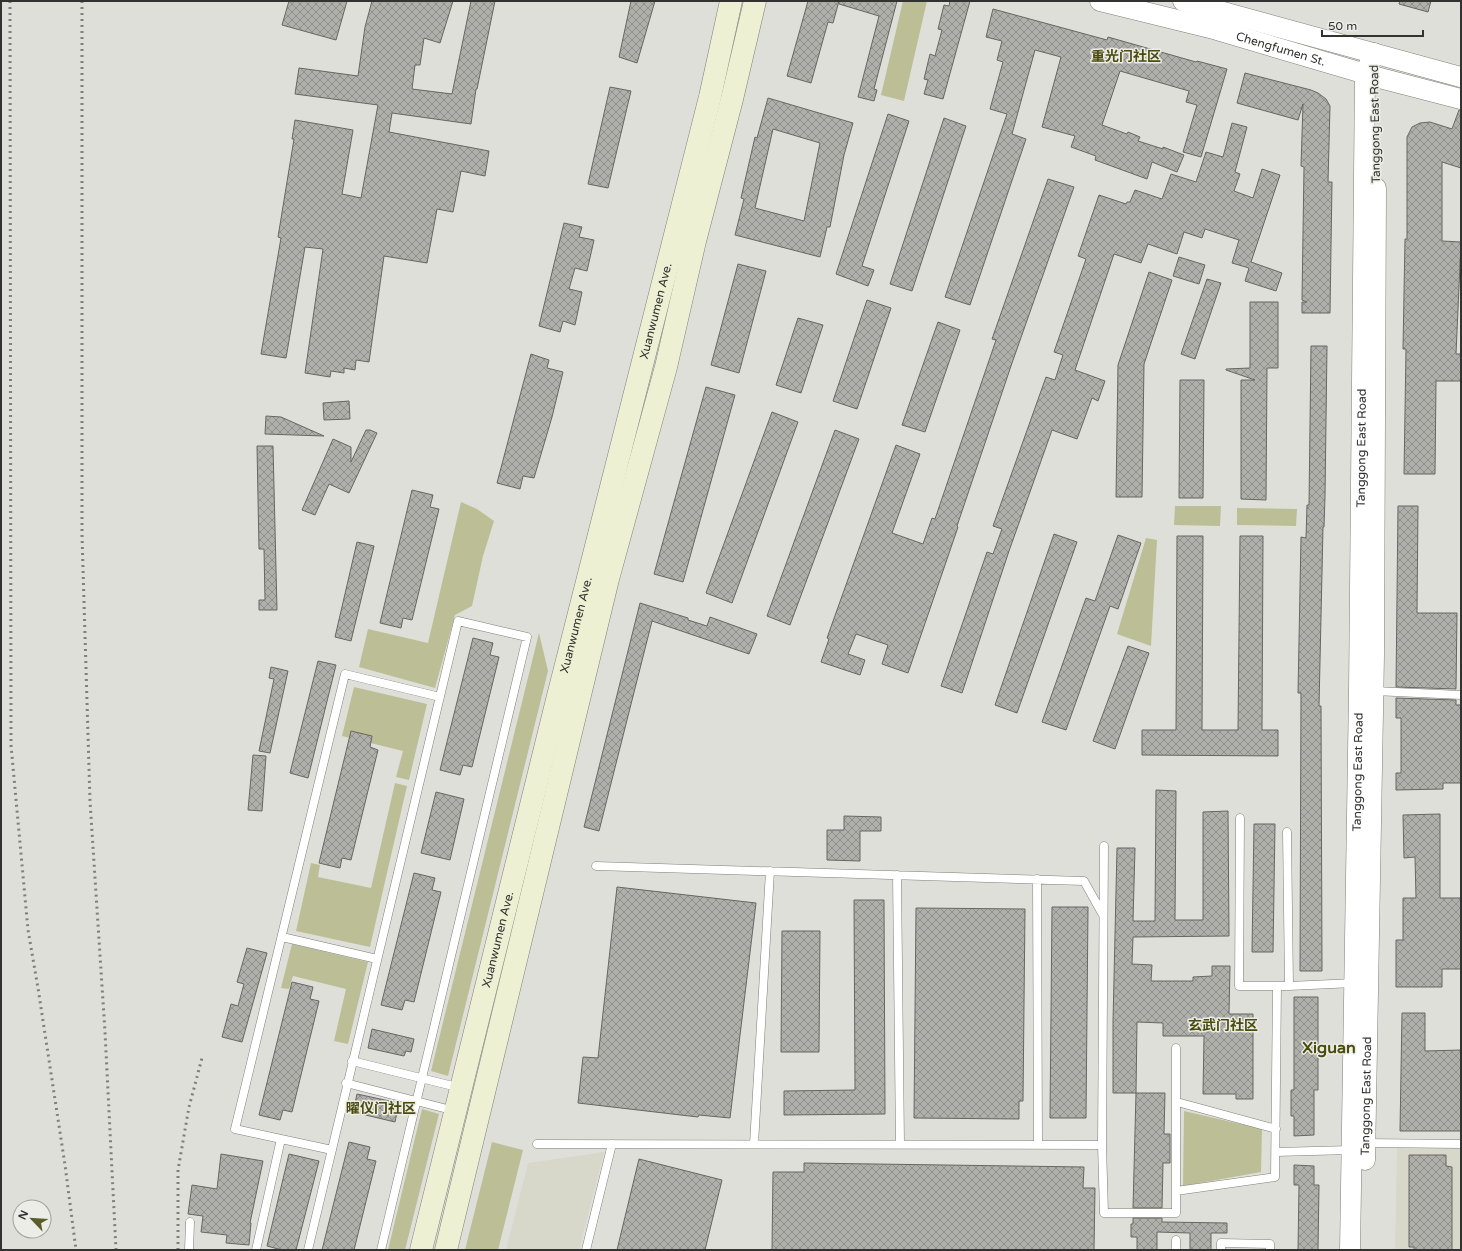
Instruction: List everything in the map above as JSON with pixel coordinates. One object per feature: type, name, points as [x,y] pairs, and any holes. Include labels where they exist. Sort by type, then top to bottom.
[{"type":"main road","name":"Xuanwumen Ave.","points":[[472,1091],[560,686],[710,97],[731,1]]},
{"type":"main road","name":"Xuanwumen Ave.","points":[[421,1250],[466,1115],[666,367],[695,241],[732,99],[755,1]]},
{"type":"main road","name":"Xuanwumen Ave.","points":[[446,1250],[466,1115]]},
{"type":"street","name":"Chengfumen St.","points":[[1100,1],[1210,28],[1370,75],[1461,99]]},
{"type":"street","name":"Chengfumen St.","points":[[1183,1],[1213,5],[1374,53],[1461,77]]},
{"type":"street","name":"Tanggong East Road","points":[[1364,1250],[1356,1145],[1354,983],[1370,75],[1374,53]]},
{"type":"street","name":"Tanggong East Road","points":[[1350,1250],[1356,1145],[1373,691],[1376,237],[1370,75]]},
{"type":"lane","points":[[308,1250],[458,621],[527,637],[381,1250]]},
{"type":"lane","points":[[332,1150],[235,1129],[346,674],[440,698]]},
{"type":"lane","points":[[1373,691],[1461,695]]},
{"type":"lane","points":[[1240,818],[1240,986],[1289,986],[1354,983]]},
{"type":"lane","points":[[1287,832],[1289,986]]},
{"type":"lane","points":[[1104,846],[1102,1145],[1104,1213],[1176,1213],[1176,1048]]},
{"type":"lane","points":[[596,866],[1084,881],[1103,915]]},
{"type":"lane","points":[[754,1144],[770,871]]},
{"type":"lane","points":[[897,875],[900,1144]]},
{"type":"lane","points":[[1037,879],[1038,1145]]},
{"type":"lane","points":[[282,937],[377,959]]},
{"type":"lane","points":[[1176,1191],[1275,1177],[1277,986]]},
{"type":"lane","points":[[352,1061],[472,1091]]},
{"type":"lane","points":[[347,1084],[466,1115]]},
{"type":"lane","points":[[1177,1102],[1276,1129]]},
{"type":"lane","points":[[256,1250],[281,1139]]},
{"type":"lane","points":[[537,1144],[1102,1145]]},
{"type":"lane","points":[[586,1250],[612,1144]]},
{"type":"lane","points":[[1276,1152],[1356,1145],[1461,1144]]},
{"type":"lane","points":[[190,1222],[190,1250]]},
{"type":"lane","points":[[1176,1240],[1176,1250]]},
{"type":"lane","points":[[1221,1250],[1221,1243],[1270,1244],[1270,1250]]},
{"type":"shaded area","points":[[1397,1147],[1461,1148],[1461,1250],[1395,1250]]},
{"type":"shaded area","points":[[604,1152],[579,1250],[506,1250],[528,1163]]},
{"type":"green space","points":[[903,1],[927,1],[904,101],[881,95]]},
{"type":"green space","points":[[461,502],[477,509],[494,521],[483,556],[472,606],[455,615],[435,688],[359,667],[368,629],[428,643]]},
{"type":"green space","points":[[1175,506],[1221,506],[1220,526],[1174,525]]},
{"type":"green space","points":[[1237,508],[1297,509],[1296,526],[1237,525]]},
{"type":"green space","points":[[1146,538],[1157,540],[1151,646],[1117,634]]},
{"type":"green space","points":[[539,633],[548,671],[448,1076],[431,1071]]},
{"type":"green space","points":[[354,687],[427,704],[409,780],[396,777],[403,751],[342,736]]},
{"type":"green space","points":[[395,783],[407,786],[370,947],[296,931],[311,863],[320,865],[318,877],[371,888]]},
{"type":"green space","points":[[292,944],[368,962],[348,1044],[334,1041],[346,989],[293,976],[289,989],[281,988]]},
{"type":"green space","points":[[422,1109],[439,1114],[405,1250],[388,1250]]},
{"type":"green space","points":[[1184,1111],[1262,1129],[1261,1172],[1183,1186]]},
{"type":"green space","points":[[492,1142],[523,1150],[498,1250],[465,1250]]},
{"type":"building","points":[[289,1],[347,1],[336,40],[282,25]]},
{"type":"building","points":[[372,1],[453,1],[440,43],[424,38],[420,65],[415,65],[412,89],[452,94],[471,1],[495,1],[476,89],[471,124],[392,113],[389,132],[489,151],[485,176],[461,171],[453,212],[437,209],[427,263],[384,256],[369,362],[356,360],[355,370],[344,368],[344,373],[331,371],[330,377],[305,373],[323,249],[305,247],[286,358],[261,354],[281,238],[278,237],[294,139],[292,139],[295,120],[353,130],[342,194],[361,198],[378,105],[295,94],[299,68],[358,76],[365,27]]},
{"type":"building","points":[[631,1],[655,1],[637,63],[619,57]]},
{"type":"building","points":[[808,1],[839,1],[833,23],[828,22],[811,83],[787,76]]},
{"type":"building","points":[[839,1],[897,1],[874,89],[877,90],[874,101],[858,97],[879,16],[839,4]]},
{"type":"building","points":[[950,1],[970,1],[943,99],[924,94],[928,80],[924,79],[930,54],[935,56],[942,30],[938,29],[944,5],[949,6]]},
{"type":"building","points":[[1400,1],[1431,1],[1428,12],[1399,4]]},
{"type":"building","points":[[993,9],[1107,40],[1108,37],[1196,62],[1227,69],[1201,157],[1183,152],[1197,105],[1186,102],[1189,91],[1120,71],[1102,125],[1140,137],[1138,141],[1163,149],[1163,147],[1184,155],[1177,172],[1152,162],[1147,179],[1095,160],[1096,156],[1071,147],[1075,136],[1042,127],[1061,57],[1035,50],[1012,134],[1026,139],[970,305],[945,297],[1007,114],[990,109],[1003,62],[997,60],[1002,41],[986,37]]},
{"type":"building","points":[[1245,73],[1311,90],[1326,99],[1330,106],[1328,182],[1332,182],[1330,313],[1302,313],[1302,302],[1307,302],[1302,300],[1304,167],[1301,166],[1303,104],[1298,120],[1237,103]]},
{"type":"building","points":[[610,87],[631,91],[608,188],[588,184]]},
{"type":"building","points":[[768,98],[853,123],[844,155],[830,227],[827,227],[820,257],[735,235],[744,199],[741,198],[755,137],[757,138]],"holes":[[[773,129],[820,143],[804,221],[755,208]]]},
{"type":"building","points":[[1459,110],[1461,110],[1461,168],[1442,162],[1442,241],[1461,242],[1456,354],[1461,354],[1461,381],[1436,381],[1435,474],[1404,474],[1406,349],[1403,349],[1405,239],[1407,239],[1407,137],[1412,127],[1420,123],[1430,122],[1452,129]]},
{"type":"building","points":[[888,114],[909,121],[862,266],[874,270],[868,286],[836,274]]},
{"type":"building","points":[[944,118],[966,126],[912,291],[890,284]]},
{"type":"building","points":[[1232,123],[1247,127],[1235,172],[1240,174],[1234,191],[1253,198],[1262,169],[1280,175],[1251,262],[1282,273],[1276,291],[1245,281],[1249,268],[1232,263],[1239,240],[1205,229],[1202,238],[1184,232],[1177,254],[1148,244],[1141,263],[1114,254],[1075,370],[1105,381],[1098,401],[1092,398],[1077,439],[1052,430],[1009,551],[962,693],[941,686],[987,552],[993,554],[1002,529],[993,526],[1046,377],[1055,380],[1063,355],[1054,352],[1086,259],[1078,256],[1099,195],[1126,204],[1127,202],[1130,202],[1135,190],[1162,199],[1171,174],[1196,182],[1206,152],[1223,157]]},
{"type":"building","points":[[1048,179],[1074,187],[1012,363],[908,673],[882,664],[888,645],[856,634],[848,654],[865,660],[860,675],[821,662],[829,639],[827,638],[896,445],[920,454],[892,533],[923,544],[932,518],[935,519],[996,340],[992,339]]},
{"type":"building","points":[[564,223],[582,227],[579,237],[594,240],[587,271],[575,268],[569,289],[582,292],[575,325],[563,321],[560,332],[539,326]]},
{"type":"building","points":[[1179,257],[1205,265],[1199,284],[1173,276]]},
{"type":"building","points":[[738,264],[766,271],[739,373],[711,365]]},
{"type":"building","points":[[1149,272],[1172,280],[1144,364],[1142,497],[1116,497],[1118,365]]},
{"type":"building","points":[[1207,279],[1221,283],[1195,359],[1181,354]]},
{"type":"building","points":[[867,300],[891,308],[857,409],[833,401]]},
{"type":"building","points":[[1250,302],[1278,302],[1278,368],[1267,368],[1266,500],[1241,499],[1241,380],[1255,380],[1226,370],[1250,368]]},
{"type":"building","points":[[798,318],[823,325],[801,393],[776,385]]},
{"type":"building","points":[[938,322],[960,330],[925,432],[902,425]]},
{"type":"building","points":[[1311,346],[1327,346],[1325,496],[1319,706],[1321,706],[1322,971],[1300,971],[1301,693],[1298,693],[1301,537],[1306,538],[1307,505],[1309,505]]},
{"type":"building","points":[[531,354],[549,360],[547,368],[563,372],[552,417],[534,478],[523,476],[520,489],[497,483]]},
{"type":"building","points":[[1180,380],[1204,380],[1203,498],[1179,498]]},
{"type":"building","points":[[706,387],[735,395],[683,582],[654,574]]},
{"type":"building","points":[[349,401],[350,419],[324,420],[323,403]]},
{"type":"building","points":[[772,412],[798,422],[732,603],[706,593]]},
{"type":"building","points":[[266,416],[281,417],[324,436],[265,434]]},
{"type":"building","points":[[366,430],[377,433],[349,493],[329,484],[315,515],[302,510],[333,439],[351,447],[351,462]]},
{"type":"building","points":[[835,430],[859,439],[790,625],[767,616]]},
{"type":"building","points":[[257,446],[273,446],[277,610],[259,610],[259,600],[265,600],[264,549],[259,549]]},
{"type":"building","points":[[412,490],[433,495],[430,507],[439,509],[412,620],[403,618],[401,628],[380,623]]},
{"type":"building","points":[[1398,506],[1418,506],[1417,613],[1457,613],[1456,689],[1396,687]]},
{"type":"building","points":[[1054,534],[1077,542],[1017,713],[995,705]]},
{"type":"building","points":[[1118,535],[1141,543],[1118,609],[1110,606],[1066,730],[1042,722],[1086,598],[1095,601]]},
{"type":"building","points":[[1177,536],[1203,536],[1202,730],[1238,730],[1240,536],[1263,536],[1262,730],[1278,730],[1278,756],[1142,755],[1142,730],[1176,730]]},
{"type":"building","points":[[357,542],[374,546],[351,641],[335,637]]},
{"type":"building","points":[[640,603],[688,618],[688,620],[707,626],[710,617],[757,634],[749,654],[652,621],[599,831],[584,827]]},
{"type":"building","points":[[473,638],[493,643],[490,655],[499,657],[472,767],[463,765],[460,775],[440,770]]},
{"type":"building","points":[[1128,646],[1149,653],[1115,749],[1093,741]]},
{"type":"building","points":[[318,661],[336,665],[308,778],[290,773]]},
{"type":"building","points":[[271,667],[288,671],[270,753],[259,751],[274,679],[269,678]]},
{"type":"building","points":[[1396,698],[1456,700],[1456,705],[1461,705],[1461,783],[1443,783],[1443,789],[1396,790],[1396,773],[1401,773],[1401,718],[1396,718]]},
{"type":"building","points":[[351,731],[372,736],[370,747],[378,750],[351,860],[342,858],[340,868],[319,863]]},
{"type":"building","points":[[253,755],[266,756],[262,811],[248,810]]},
{"type":"building","points":[[1156,790],[1176,791],[1175,920],[1203,920],[1203,812],[1228,811],[1229,936],[1133,937],[1132,964],[1152,965],[1151,981],[1193,981],[1193,977],[1212,976],[1212,966],[1230,966],[1229,1014],[1253,1014],[1253,1099],[1236,1099],[1236,1094],[1203,1094],[1204,1036],[1163,1036],[1163,1023],[1137,1022],[1136,1093],[1113,1093],[1117,848],[1135,848],[1133,921],[1155,921]]},
{"type":"building","points":[[436,792],[464,799],[450,860],[421,853]]},
{"type":"building","points":[[1440,814],[1440,898],[1461,898],[1461,969],[1442,969],[1442,987],[1396,987],[1396,940],[1403,940],[1403,898],[1416,898],[1415,857],[1404,858],[1403,815]]},
{"type":"building","points":[[844,816],[881,817],[881,831],[860,831],[860,861],[827,860],[827,830],[844,830]]},
{"type":"building","points":[[1254,824],[1275,824],[1273,952],[1252,952]]},
{"type":"building","points":[[414,873],[435,878],[432,890],[441,892],[414,1002],[405,1000],[402,1010],[381,1005]]},
{"type":"building","points":[[617,887],[756,903],[730,1118],[699,1115],[698,1117],[578,1103],[583,1057],[598,1058]]},
{"type":"building","points":[[854,900],[884,900],[885,1114],[784,1115],[784,1091],[855,1090]]},
{"type":"building","points":[[1052,907],[1088,907],[1086,1118],[1050,1118]]},
{"type":"building","points":[[916,908],[1025,909],[1023,1101],[1019,1101],[1019,1119],[914,1118]]},
{"type":"building","points":[[782,931],[820,931],[819,1052],[781,1052]]},
{"type":"building","points":[[247,948],[267,953],[242,1042],[222,1037],[231,1004],[238,1006],[244,984],[237,982]]},
{"type":"building","points":[[292,982],[313,987],[310,999],[319,1001],[292,1112],[283,1110],[280,1120],[259,1115]]},
{"type":"building","points":[[1294,997],[1318,997],[1318,1090],[1314,1090],[1314,1135],[1294,1136],[1294,1116],[1291,1116],[1291,1090],[1294,1090]]},
{"type":"building","points":[[1402,1013],[1425,1013],[1425,1051],[1461,1050],[1461,1131],[1400,1131]]},
{"type":"building","points":[[372,1029],[414,1039],[411,1052],[406,1051],[404,1056],[368,1048]]},
{"type":"building","points":[[1136,1093],[1165,1093],[1164,1134],[1170,1134],[1170,1163],[1163,1163],[1162,1208],[1133,1208]]},
{"type":"building","points":[[357,1094],[394,1102],[392,1107],[398,1108],[395,1122],[353,1112]]},
{"type":"building","points":[[349,1142],[370,1147],[367,1159],[376,1161],[354,1250],[322,1250]]},
{"type":"building","points":[[221,1154],[263,1161],[250,1223],[249,1245],[226,1243],[227,1235],[201,1232],[203,1216],[188,1214],[192,1185],[217,1189]]},
{"type":"building","points":[[289,1154],[319,1161],[296,1250],[282,1250],[267,1246]]},
{"type":"building","points":[[1409,1155],[1446,1155],[1446,1166],[1452,1167],[1452,1250],[1414,1250],[1414,1247],[1409,1247]]},
{"type":"building","points":[[639,1159],[722,1180],[705,1250],[617,1250]]},
{"type":"building","points":[[804,1163],[1084,1167],[1083,1188],[1095,1188],[1094,1250],[772,1250],[773,1172],[804,1172]]},
{"type":"building","points":[[1294,1165],[1314,1166],[1314,1185],[1319,1185],[1318,1250],[1298,1250],[1299,1185],[1294,1185]]},
{"type":"building","points":[[1133,1218],[1162,1218],[1162,1222],[1227,1223],[1227,1233],[1211,1233],[1211,1250],[1190,1250],[1190,1233],[1157,1232],[1157,1250],[1137,1250],[1137,1237],[1131,1237],[1131,1224],[1133,1224]]},
{"type":"railway","points":[[10,1],[11,745],[28,930],[65,1165],[76,1250]]},
{"type":"railway","points":[[82,1],[82,535],[90,801],[105,1032],[116,1250]]},
{"type":"railway","points":[[178,1250],[178,1170],[189,1107],[202,1058]]},
{"type":"district","name":"重光门社区","points":[[1126,56]]},
{"type":"district","name":"玄武门社区","points":[[1223,1025]]},
{"type":"district","name":"Xiguan","points":[[1329,1048]]},
{"type":"district","name":"曜仪门社区","points":[[381,1108]]}]
